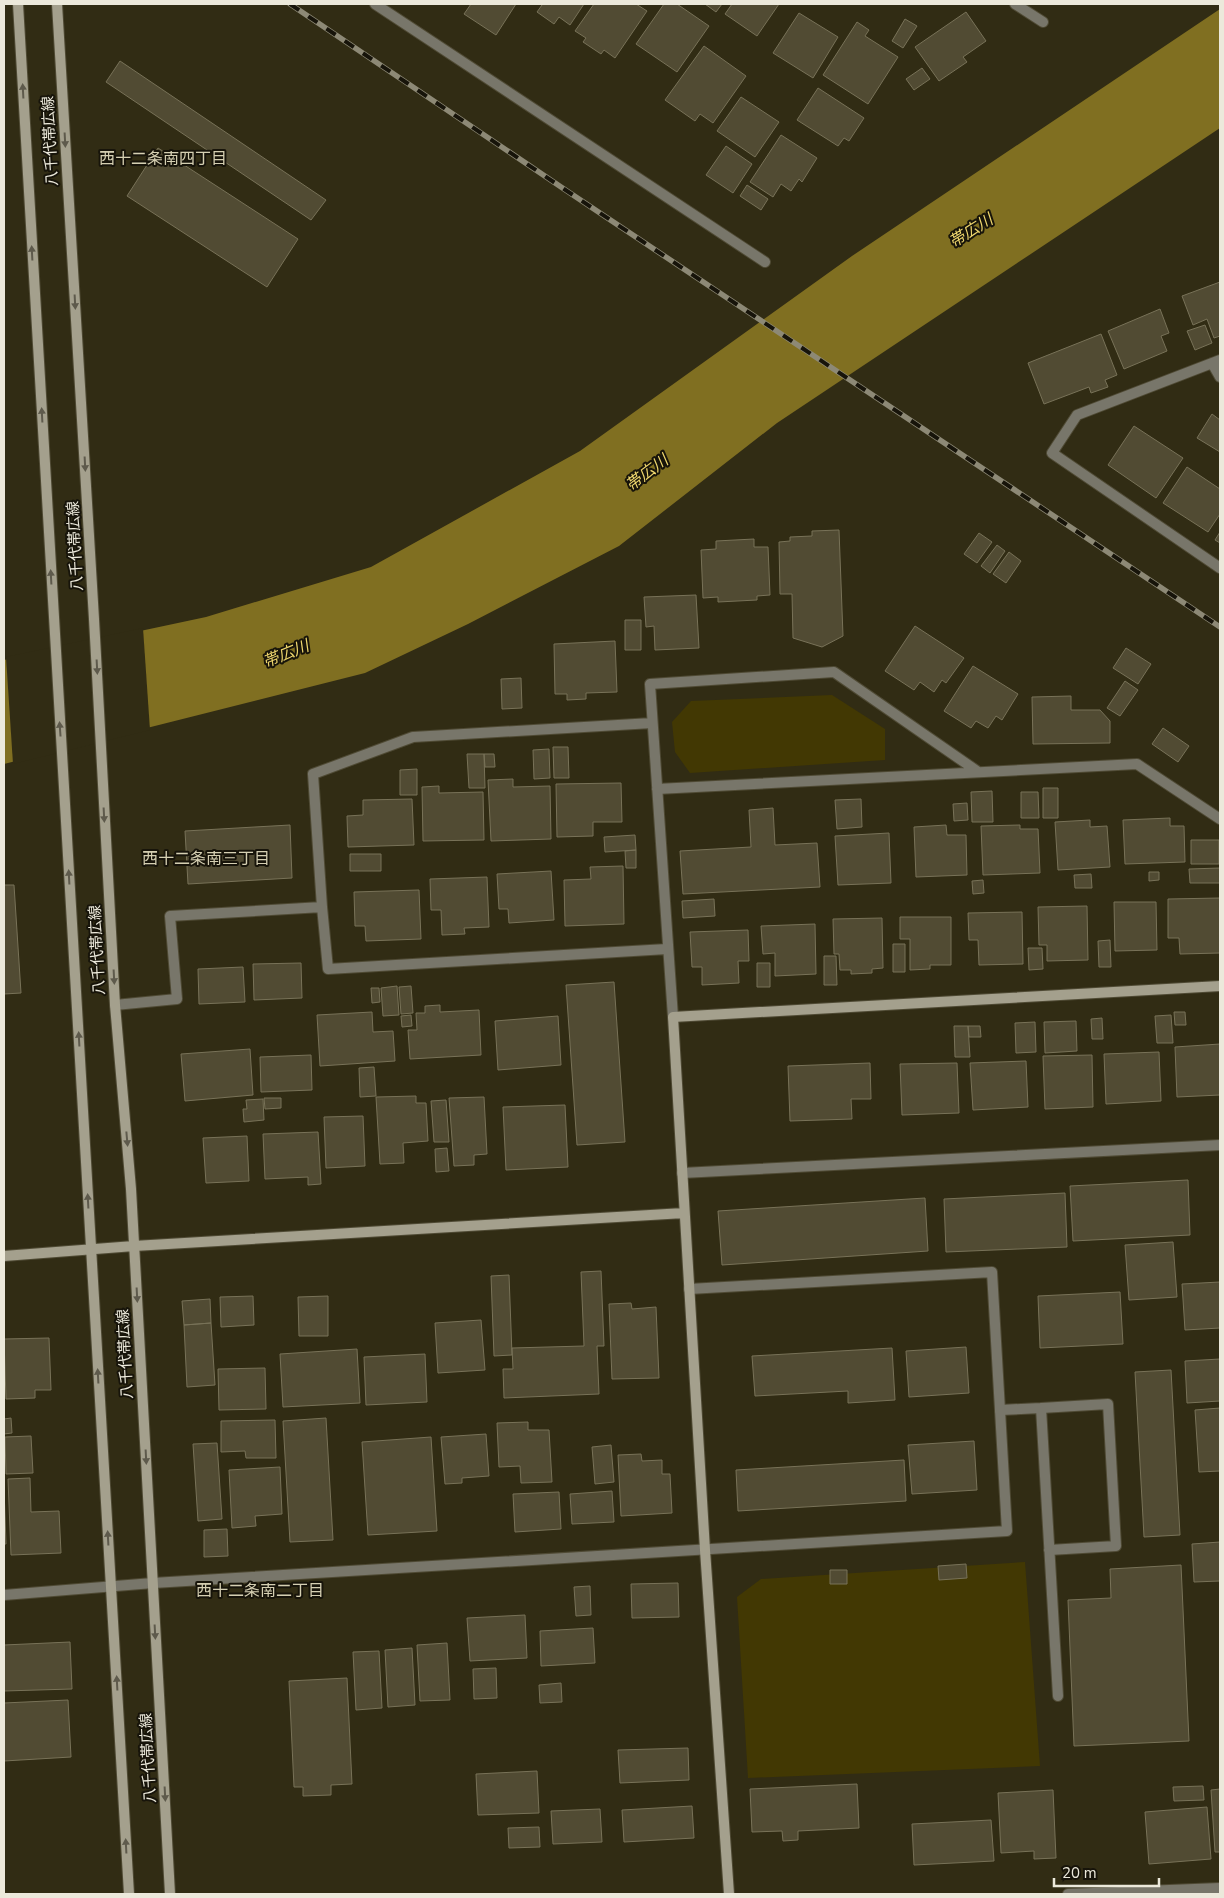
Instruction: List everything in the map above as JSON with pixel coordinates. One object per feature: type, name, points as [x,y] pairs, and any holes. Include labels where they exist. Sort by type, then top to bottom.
[{"type":"main road","name":"八千代帯広線","points":[[18,4],[129,1894]]},
{"type":"main road","name":"八千代帯広線","points":[[57,4],[115,1005],[134,1246],[170,1894]]},
{"type":"main road","points":[[729,1894],[705,1550],[673,1017],[1220,986]]},
{"type":"main road","points":[[4,1256],[134,1246],[684,1214]]},
{"type":"street","points":[[375,4],[765,262]]},
{"type":"street","points":[[1016,4],[1043,22]]},
{"type":"street","points":[[1220,377],[1216,362],[1077,415],[1052,452],[1220,568]]},
{"type":"street","points":[[673,1017],[650,684],[834,672],[978,771]]},
{"type":"street","points":[[652,723],[413,737],[313,774],[328,969],[667,948]]},
{"type":"street","points":[[657,788],[1137,764],[1220,819]]},
{"type":"street","points":[[115,1005],[176,999],[170,916],[322,907]]},
{"type":"street","points":[[682,1173],[1220,1146]]},
{"type":"street","points":[[4,1595],[153,1583],[1007,1531],[992,1272],[689,1288]]},
{"type":"street","points":[[1000,1410],[1108,1404],[1116,1546],[1049,1550]]},
{"type":"street","points":[[1041,1408],[1058,1696]]},
{"type":"street","points":[[1068,1894],[1220,1888]]},
{"type":"shaded area","points":[[832,695],[885,729],[885,760],[690,773],[675,752],[672,722],[691,701]]},
{"type":"shaded area","points":[[1025,1562],[1040,1766],[748,1778],[737,1597],[761,1579]]},
{"type":"water","name":"帯広川","points":[[1220,9],[1220,128],[777,423],[619,546],[468,624],[365,673],[4,764],[4,660],[206,617],[371,567],[580,451],[852,256]]},
{"type":"pier","points":[[143,628],[150,730],[13,764],[6,657]]},
{"type":"building","points":[[471,4],[516,4],[496,35],[464,14]]},
{"type":"building","points":[[539,4],[584,4],[570,25],[559,17],[554,24],[537,12],[542,5]]},
{"type":"building","points":[[594,4],[636,4],[647,11],[615,58],[604,50],[601,54],[583,42],[586,38],[575,31]]},
{"type":"building","points":[[664,4],[677,4],[709,26],[677,72],[636,44]]},
{"type":"building","points":[[705,4],[722,4],[716,12]]},
{"type":"building","points":[[732,4],[779,4],[757,36],[725,14]]},
{"type":"building","points":[[966,12],[986,41],[963,57],[967,62],[939,81],[915,47]]},
{"type":"building","points":[[799,13],[838,37],[813,78],[773,53]]},
{"type":"building","points":[[905,19],[917,26],[903,48],[892,41]]},
{"type":"building","points":[[857,22],[869,30],[865,36],[898,57],[868,104],[823,75]]},
{"type":"building","points":[[704,46],[746,76],[713,123],[700,114],[695,121],[665,100]]},
{"type":"building","points":[[120,61],[326,200],[311,220],[106,82]]},
{"type":"building","points":[[922,68],[930,79],[914,90],[906,79]]},
{"type":"building","points":[[818,88],[864,118],[849,141],[844,138],[838,146],[797,120]]},
{"type":"building","points":[[741,97],[779,122],[755,157],[717,131]]},
{"type":"building","points":[[781,135],[817,158],[802,182],[799,179],[791,191],[781,184],[773,197],[750,182]]},
{"type":"building","points":[[726,146],[752,164],[733,193],[706,175]]},
{"type":"building","points":[[158,148],[298,239],[267,287],[127,196]]},
{"type":"building","points":[[747,185],[768,199],[761,210],[740,196]]},
{"type":"building","points":[[1220,282],[1220,336],[1214,338],[1207,319],[1193,325],[1182,296]]},
{"type":"building","points":[[1160,309],[1169,333],[1161,336],[1167,351],[1124,369],[1108,331]]},
{"type":"building","points":[[1205,325],[1212,343],[1195,350],[1187,331]]},
{"type":"building","points":[[1101,334],[1117,375],[1105,380],[1108,387],[1091,393],[1089,387],[1044,404],[1028,363]]},
{"type":"building","points":[[1212,414],[1220,420],[1220,452],[1197,438]]},
{"type":"building","points":[[1134,426],[1183,458],[1156,498],[1108,465]]},
{"type":"building","points":[[1187,467],[1220,489],[1220,514],[1208,532],[1163,503]]},
{"type":"building","points":[[839,530],[843,636],[822,647],[793,638],[792,594],[780,594],[779,542],[790,541],[790,537],[812,536],[812,531]]},
{"type":"building","points":[[1220,532],[1220,543],[1215,540]]},
{"type":"building","points":[[979,533],[992,542],[977,563],[964,554]]},
{"type":"building","points":[[754,539],[754,547],[768,547],[770,595],[757,596],[757,600],[718,602],[718,597],[703,598],[701,550],[716,549],[716,541]]},
{"type":"building","points":[[997,545],[1005,551],[990,573],[981,566]]},
{"type":"building","points":[[1009,552],[1021,561],[1006,583],[993,574]]},
{"type":"building","points":[[696,595],[699,648],[655,650],[654,626],[646,627],[644,597]]},
{"type":"building","points":[[625,620],[641,620],[641,650],[625,650]]},
{"type":"building","points":[[915,626],[964,658],[946,683],[942,680],[934,692],[920,682],[914,690],[885,671]]},
{"type":"building","points":[[615,641],[617,692],[586,693],[586,699],[567,700],[567,694],[555,694],[554,644]]},
{"type":"building","points":[[1126,648],[1151,664],[1138,684],[1113,668]]},
{"type":"building","points":[[973,666],[1018,694],[1002,720],[996,716],[988,728],[976,721],[971,728],[944,711]]},
{"type":"building","points":[[521,678],[522,708],[502,709],[501,679]]},
{"type":"building","points":[[1125,681],[1138,690],[1120,716],[1107,708]]},
{"type":"building","points":[[1071,696],[1071,710],[1100,710],[1110,721],[1110,743],[1033,744],[1032,697]]},
{"type":"building","points":[[1163,728],[1189,746],[1178,762],[1152,744]]},
{"type":"building","points":[[553,747],[568,747],[569,778],[554,778]]},
{"type":"building","points":[[549,749],[550,778],[534,779],[533,750]]},
{"type":"building","points":[[467,754],[484,754],[485,788],[469,788]]},
{"type":"building","points":[[484,754],[494,754],[495,767],[485,767]]},
{"type":"building","points":[[417,769],[417,795],[400,795],[400,770]]},
{"type":"building","points":[[513,779],[513,787],[550,786],[551,839],[491,841],[488,780]]},
{"type":"building","points":[[621,783],[622,822],[593,822],[593,836],[557,837],[556,784]]},
{"type":"building","points":[[439,786],[439,793],[483,792],[484,840],[423,841],[422,787]]},
{"type":"building","points":[[1043,788],[1058,788],[1058,818],[1043,818]]},
{"type":"building","points":[[992,791],[993,822],[972,822],[971,792]]},
{"type":"building","points":[[1021,792],[1038,792],[1039,818],[1021,818]]},
{"type":"building","points":[[412,799],[414,845],[348,847],[347,816],[363,815],[363,800]]},
{"type":"building","points":[[861,799],[862,827],[837,829],[835,800]]},
{"type":"building","points":[[967,803],[968,820],[954,821],[953,804]]},
{"type":"building","points":[[773,808],[775,845],[817,843],[820,887],[683,894],[680,851],[751,847],[749,810]]},
{"type":"building","points":[[1170,818],[1170,826],[1184,826],[1185,862],[1125,864],[1123,820]]},
{"type":"building","points":[[1090,820],[1090,827],[1107,826],[1110,867],[1058,870],[1055,822]]},
{"type":"building","points":[[290,825],[292,878],[188,884],[185,831]]},
{"type":"building","points":[[946,825],[947,835],[966,835],[967,875],[916,877],[914,827]]},
{"type":"building","points":[[1020,825],[1020,829],[1038,829],[1040,873],[983,875],[981,826]]},
{"type":"building","points":[[889,833],[891,883],[838,885],[835,836]]},
{"type":"building","points":[[635,835],[636,850],[605,852],[604,837]]},
{"type":"building","points":[[1191,840],[1219,840],[1219,864],[1191,864]]},
{"type":"building","points":[[636,850],[636,868],[626,868],[625,851]]},
{"type":"building","points":[[350,854],[381,854],[381,871],[350,871]]},
{"type":"building","points":[[623,866],[624,924],[565,926],[564,880],[591,879],[590,867]]},
{"type":"building","points":[[1220,868],[1220,883],[1190,883],[1189,869]]},
{"type":"building","points":[[551,871],[554,920],[509,923],[508,909],[499,909],[497,874]]},
{"type":"building","points":[[1149,872],[1159,872],[1159,880],[1149,881]]},
{"type":"building","points":[[1091,874],[1092,888],[1075,888],[1074,875]]},
{"type":"building","points":[[487,877],[489,927],[464,928],[465,934],[442,935],[441,910],[431,910],[430,879]]},
{"type":"building","points":[[983,880],[984,893],[973,894],[972,881]]},
{"type":"building","points":[[4,885],[14,885],[21,993],[4,994]]},
{"type":"building","points":[[419,890],[421,939],[366,941],[365,926],[355,926],[354,892]]},
{"type":"building","points":[[1220,898],[1220,953],[1180,954],[1179,938],[1168,938],[1168,899]]},
{"type":"building","points":[[714,899],[715,916],[683,918],[682,901]]},
{"type":"building","points":[[1114,902],[1156,902],[1157,950],[1115,951]]},
{"type":"building","points":[[1087,906],[1088,960],[1047,961],[1047,945],[1039,945],[1038,907]]},
{"type":"building","points":[[1022,912],[1023,964],[979,965],[978,940],[969,940],[968,913]]},
{"type":"building","points":[[900,917],[951,917],[951,965],[930,965],[930,969],[910,970],[910,939],[900,939]]},
{"type":"building","points":[[882,918],[883,968],[872,969],[872,973],[851,974],[851,970],[840,970],[839,954],[834,954],[833,919]]},
{"type":"building","points":[[815,924],[816,974],[775,976],[775,953],[763,954],[761,926]]},
{"type":"building","points":[[748,930],[749,961],[738,961],[739,983],[702,985],[702,967],[692,967],[690,932]]},
{"type":"building","points":[[1110,940],[1111,967],[1099,967],[1098,941]]},
{"type":"building","points":[[893,944],[905,944],[905,972],[893,972]]},
{"type":"building","points":[[1028,948],[1042,948],[1043,969],[1029,970]]},
{"type":"building","points":[[824,956],[836,956],[837,985],[824,985]]},
{"type":"building","points":[[301,963],[302,998],[254,1000],[253,964]]},
{"type":"building","points":[[757,963],[770,963],[770,987],[757,987]]},
{"type":"building","points":[[243,967],[245,1002],[199,1004],[198,969]]},
{"type":"building","points":[[614,982],[625,1142],[577,1145],[566,985]]},
{"type":"building","points":[[397,986],[399,1015],[383,1016],[381,988]]},
{"type":"building","points":[[411,986],[413,1013],[401,1014],[399,987]]},
{"type":"building","points":[[371,988],[379,988],[380,1002],[372,1003]]},
{"type":"building","points":[[440,1005],[440,1012],[479,1010],[481,1055],[410,1059],[408,1030],[417,1030],[416,1013],[425,1013],[425,1006]]},
{"type":"building","points":[[372,1012],[373,1032],[393,1031],[395,1061],[320,1066],[317,1015]]},
{"type":"building","points":[[1174,1012],[1185,1012],[1186,1025],[1175,1025]]},
{"type":"building","points":[[411,1015],[412,1026],[402,1027],[401,1016]]},
{"type":"building","points":[[1171,1015],[1173,1043],[1157,1043],[1155,1016]]},
{"type":"building","points":[[558,1016],[561,1065],[498,1070],[495,1021]]},
{"type":"building","points":[[1102,1018],[1103,1039],[1092,1039],[1091,1019]]},
{"type":"building","points":[[1076,1021],[1077,1051],[1045,1053],[1044,1022]]},
{"type":"building","points":[[1035,1022],[1036,1052],[1016,1053],[1015,1023]]},
{"type":"building","points":[[954,1026],[968,1026],[970,1057],[955,1057]]},
{"type":"building","points":[[968,1026],[980,1026],[981,1037],[969,1037]]},
{"type":"building","points":[[1220,1044],[1220,1095],[1177,1097],[1175,1047]]},
{"type":"building","points":[[250,1049],[253,1095],[185,1101],[181,1054]]},
{"type":"building","points":[[1159,1052],[1161,1101],[1106,1104],[1104,1054]]},
{"type":"building","points":[[311,1055],[312,1090],[261,1092],[260,1057]]},
{"type":"building","points":[[1092,1055],[1093,1107],[1045,1109],[1043,1056]]},
{"type":"building","points":[[1026,1061],[1028,1107],[973,1110],[970,1063]]},
{"type":"building","points":[[870,1063],[871,1099],[851,1099],[852,1119],[790,1121],[788,1066]]},
{"type":"building","points":[[957,1063],[959,1113],[902,1115],[900,1064]]},
{"type":"building","points":[[374,1067],[376,1096],[360,1097],[359,1068]]},
{"type":"building","points":[[416,1096],[416,1103],[426,1103],[428,1141],[403,1143],[404,1163],[380,1164],[376,1097]]},
{"type":"building","points":[[484,1097],[487,1154],[474,1155],[474,1165],[454,1166],[449,1098]]},
{"type":"building","points":[[264,1098],[281,1098],[281,1108],[265,1109]]},
{"type":"building","points":[[263,1099],[264,1120],[244,1122],[243,1109],[247,1109],[246,1100]]},
{"type":"building","points":[[446,1100],[449,1142],[434,1142],[431,1101]]},
{"type":"building","points":[[565,1105],[568,1167],[506,1170],[503,1107]]},
{"type":"building","points":[[363,1116],[365,1166],[326,1168],[324,1117]]},
{"type":"building","points":[[318,1132],[321,1184],[308,1185],[308,1177],[265,1179],[263,1134]]},
{"type":"building","points":[[247,1136],[249,1181],[206,1183],[203,1138]]},
{"type":"building","points":[[447,1148],[449,1171],[436,1172],[435,1149]]},
{"type":"building","points":[[1188,1180],[1190,1235],[1073,1241],[1070,1186]]},
{"type":"building","points":[[1065,1193],[1067,1247],[946,1252],[944,1199]]},
{"type":"building","points":[[925,1198],[928,1251],[722,1265],[718,1211]]},
{"type":"building","points":[[1173,1242],[1177,1297],[1129,1300],[1125,1245]]},
{"type":"building","points":[[601,1271],[604,1346],[597,1346],[599,1394],[504,1398],[503,1369],[513,1369],[512,1348],[584,1346],[581,1272]]},
{"type":"building","points":[[509,1275],[512,1355],[494,1356],[491,1276]]},
{"type":"building","points":[[1220,1282],[1220,1328],[1185,1330],[1182,1284]]},
{"type":"building","points":[[1120,1292],[1123,1344],[1040,1348],[1038,1296]]},
{"type":"building","points":[[253,1296],[254,1325],[221,1327],[220,1297]]},
{"type":"building","points":[[328,1296],[328,1336],[299,1336],[298,1297]]},
{"type":"building","points":[[210,1299],[211,1323],[184,1325],[182,1301]]},
{"type":"building","points":[[631,1303],[632,1309],[656,1307],[659,1378],[612,1379],[609,1304]]},
{"type":"building","points":[[481,1320],[485,1370],[438,1373],[435,1323]]},
{"type":"building","points":[[211,1323],[215,1385],[187,1387],[184,1325]]},
{"type":"building","points":[[49,1338],[51,1390],[35,1390],[35,1398],[6,1399],[4,1339]]},
{"type":"building","points":[[966,1347],[969,1393],[909,1397],[906,1351]]},
{"type":"building","points":[[892,1348],[895,1400],[848,1403],[848,1391],[755,1396],[752,1356]]},
{"type":"building","points":[[357,1349],[360,1403],[283,1407],[280,1354]]},
{"type":"building","points":[[425,1354],[427,1402],[366,1405],[364,1357]]},
{"type":"building","points":[[1220,1359],[1220,1401],[1187,1403],[1185,1361]]},
{"type":"building","points":[[265,1368],[266,1409],[219,1410],[218,1369]]},
{"type":"building","points":[[1171,1370],[1180,1535],[1144,1537],[1135,1372]]},
{"type":"building","points":[[1220,1408],[1220,1471],[1199,1472],[1195,1410]]},
{"type":"building","points":[[11,1418],[12,1433],[4,1434],[4,1419]]},
{"type":"building","points":[[326,1418],[333,1540],[290,1542],[283,1421]]},
{"type":"building","points":[[275,1420],[276,1458],[246,1458],[245,1451],[221,1452],[221,1421]]},
{"type":"building","points":[[528,1422],[528,1430],[549,1430],[552,1482],[521,1483],[520,1466],[499,1467],[497,1423]]},
{"type":"building","points":[[486,1434],[489,1476],[462,1478],[462,1483],[445,1484],[441,1437]]},
{"type":"building","points":[[31,1436],[33,1473],[6,1474],[5,1437]]},
{"type":"building","points":[[431,1437],[437,1531],[368,1535],[362,1442]]},
{"type":"building","points":[[974,1441],[977,1490],[912,1494],[908,1445]]},
{"type":"building","points":[[217,1443],[222,1519],[198,1521],[193,1444]]},
{"type":"building","points":[[611,1445],[614,1482],[595,1484],[592,1447]]},
{"type":"building","points":[[641,1454],[642,1461],[662,1460],[662,1474],[670,1474],[672,1513],[621,1516],[618,1455]]},
{"type":"building","points":[[904,1460],[906,1501],[738,1511],[736,1470]]},
{"type":"building","points":[[280,1467],[282,1514],[255,1516],[256,1526],[232,1528],[229,1470]]},
{"type":"building","points":[[30,1478],[31,1512],[59,1511],[61,1553],[11,1555],[8,1479]]},
{"type":"building","points":[[4,1488],[6,1544],[4,1544]]},
{"type":"building","points":[[612,1491],[614,1522],[572,1524],[570,1494]]},
{"type":"building","points":[[559,1492],[561,1529],[515,1532],[513,1494]]},
{"type":"building","points":[[227,1529],[228,1556],[204,1557],[204,1530]]},
{"type":"building","points":[[1220,1542],[1220,1581],[1194,1582],[1192,1544]]},
{"type":"building","points":[[966,1564],[967,1578],[939,1580],[938,1566]]},
{"type":"building","points":[[1181,1565],[1189,1741],[1074,1746],[1068,1600],[1111,1598],[1110,1569]]},
{"type":"building","points":[[830,1570],[847,1570],[847,1584],[830,1584]]},
{"type":"building","points":[[678,1583],[679,1617],[632,1618],[631,1584]]},
{"type":"building","points":[[590,1586],[591,1615],[576,1616],[574,1587]]},
{"type":"building","points":[[525,1615],[527,1658],[470,1661],[467,1618]]},
{"type":"building","points":[[593,1628],[595,1663],[541,1666],[540,1631]]},
{"type":"building","points":[[70,1642],[72,1689],[4,1691],[4,1645]]},
{"type":"building","points":[[447,1643],[450,1700],[420,1701],[417,1645]]},
{"type":"building","points":[[412,1648],[415,1705],[388,1707],[385,1650]]},
{"type":"building","points":[[379,1651],[382,1708],[356,1710],[353,1652]]},
{"type":"building","points":[[496,1668],[497,1698],[474,1699],[473,1669]]},
{"type":"building","points":[[347,1678],[352,1784],[331,1785],[331,1795],[303,1796],[303,1787],[294,1787],[289,1681]]},
{"type":"building","points":[[561,1683],[562,1702],[540,1703],[539,1685]]},
{"type":"building","points":[[68,1700],[71,1757],[4,1761],[4,1703]]},
{"type":"building","points":[[688,1748],[689,1780],[620,1783],[618,1750]]},
{"type":"building","points":[[537,1771],[539,1813],[478,1815],[476,1774]]},
{"type":"building","points":[[857,1784],[859,1828],[798,1831],[798,1840],[783,1841],[782,1831],[752,1832],[750,1789]]},
{"type":"building","points":[[1203,1786],[1204,1800],[1174,1801],[1173,1787]]},
{"type":"building","points":[[1220,1789],[1220,1852],[1215,1852],[1211,1790]]},
{"type":"building","points":[[1053,1790],[1056,1858],[1034,1859],[1034,1851],[1001,1853],[998,1793]]},
{"type":"building","points":[[692,1806],[694,1838],[624,1842],[622,1810]]},
{"type":"building","points":[[1207,1807],[1211,1859],[1149,1864],[1145,1812]]},
{"type":"building","points":[[600,1809],[602,1842],[553,1844],[551,1811]]},
{"type":"building","points":[[991,1820],[994,1861],[914,1865],[912,1824]]},
{"type":"building","points":[[539,1827],[540,1847],[509,1848],[508,1828]]},
{"type":"railway","points":[[290,4],[1220,627]]},
{"type":"district","name":"西十二条南四丁目","points":[[163,159]]},
{"type":"district","name":"西十二条南三丁目","points":[[206,859]]},
{"type":"district","name":"西十二条南二丁目","points":[[260,1591]]}]
